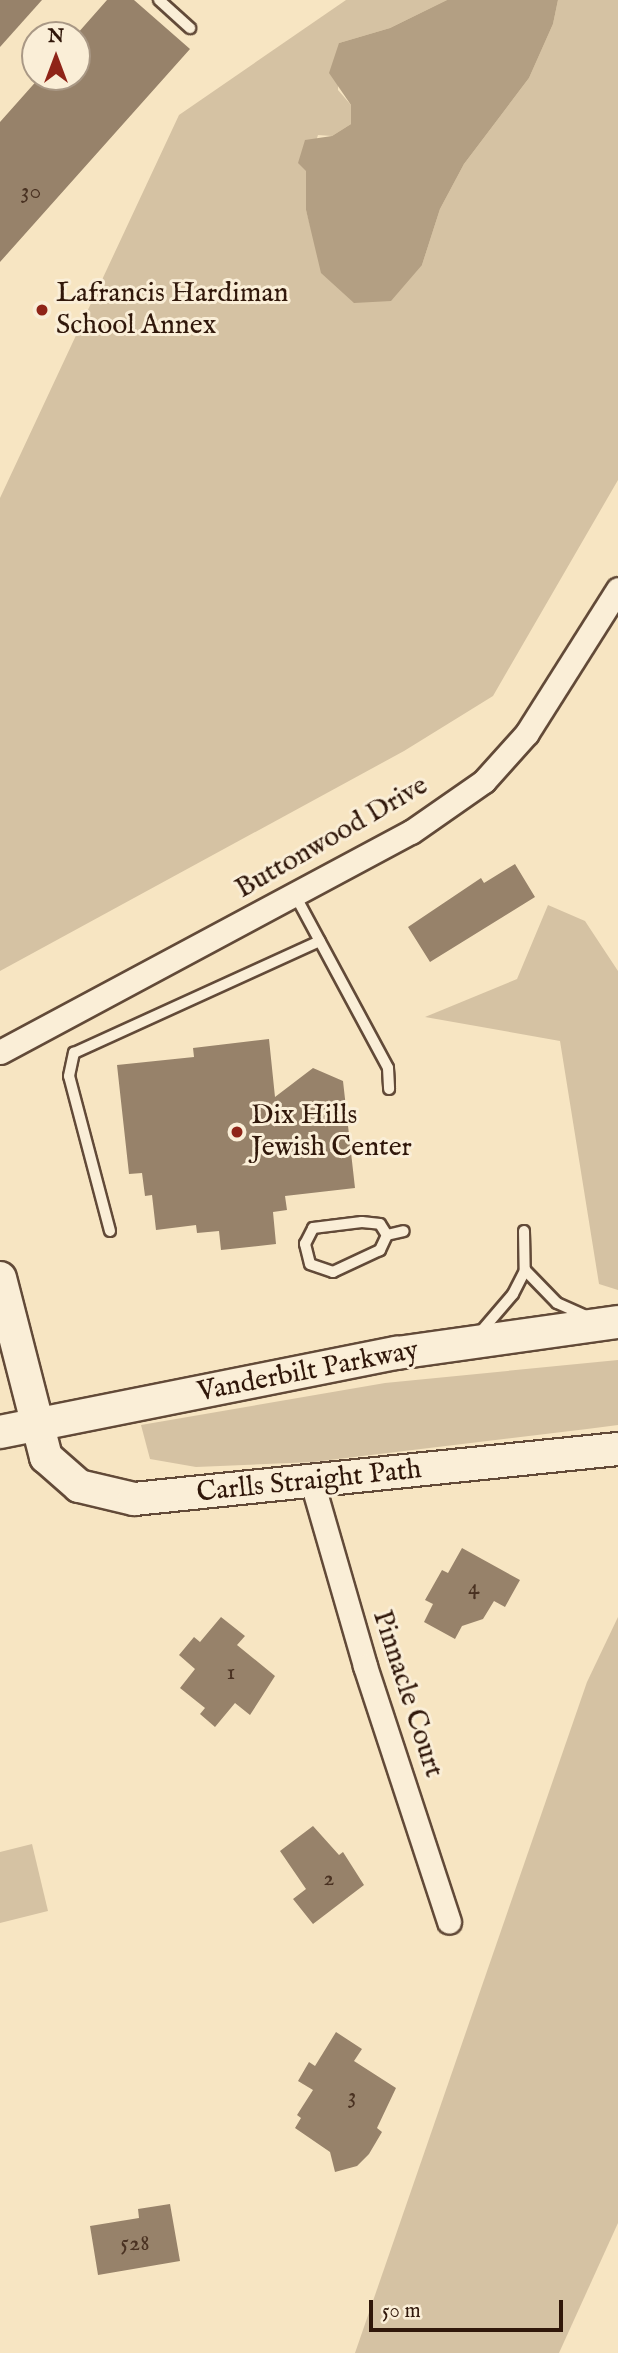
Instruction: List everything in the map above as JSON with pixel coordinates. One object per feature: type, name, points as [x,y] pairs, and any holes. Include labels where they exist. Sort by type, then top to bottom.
[{"type":"street","name":"Buttonwood Drive","points":[[0,1052],[411,832],[484,781],[527,733],[618,589]]},
{"type":"street","name":"Carlls Straight Path","points":[[0,1278],[46,1457],[79,1486],[134,1499],[618,1449]]},
{"type":"street","name":"Vanderbilt Parkway","points":[[0,1432],[472,1343],[611,1323]]},
{"type":"street","name":"Pinnacle Court","points":[[312,1482],[365,1666],[449,1922]]},
{"type":"lane","points":[[159,0],[190,28]]},
{"type":"lane","points":[[295,895],[388,1068],[389,1090]]},
{"type":"lane","points":[[110,1231],[69,1076],[74,1053],[320,941]]},
{"type":"lane","points":[[380,1224],[387,1235],[380,1250],[332,1272],[310,1264],[305,1244],[313,1228],[380,1224]]},
{"type":"lane","points":[[387,1235],[404,1231]]},
{"type":"lane","points":[[472,1343],[513,1294],[526,1270],[524,1231]]},
{"type":"lane","points":[[526,1270],[557,1303],[611,1323]]},
{"type":"shaded area","points":[[346,0],[447,0],[390,28],[339,43],[338,90],[351,105],[351,124],[332,136],[318,135],[306,171],[306,210],[313,236],[422,265],[440,209],[464,164],[529,78],[553,24],[558,0],[618,0],[618,480],[493,696],[404,751],[0,971],[0,498],[179,115]]},
{"type":"shaded area","points":[[447,0],[558,0],[553,24],[529,78],[464,164],[440,209],[422,265],[391,301],[354,303],[321,273],[306,210],[306,171],[298,163],[305,140],[332,136],[351,124],[351,105],[329,73],[339,43],[390,28]]},
{"type":"shaded area","points":[[548,905],[585,921],[618,971],[618,1290],[599,1284],[560,1041],[425,1017],[517,979]]},
{"type":"shaded area","points":[[618,1360],[618,1425],[313,1462],[196,1467],[150,1459],[141,1425],[385,1383]]},
{"type":"shaded area","points":[[618,1617],[618,2223],[559,2353],[355,2353],[587,1682]]},
{"type":"shaded area","points":[[32,1844],[48,1911],[0,1923],[0,1852]]},
{"type":"building","points":[[0,0],[42,0],[21,21],[0,47]]},
{"type":"building","points":[[107,0],[134,0],[190,49],[0,262],[0,122],[28,91],[91,91],[91,21],[88,21]]},
{"type":"building","points":[[515,864],[535,897],[430,962],[408,927],[481,878],[484,883]]},
{"type":"building","name":"Dix Hills Jewish Center","points":[[269,1039],[275,1097],[313,1068],[343,1081],[355,1188],[285,1196],[287,1210],[273,1212],[276,1244],[221,1250],[219,1231],[197,1233],[196,1225],[156,1230],[152,1195],[145,1196],[142,1173],[129,1174],[117,1065],[194,1057],[193,1048]]},
{"type":"building","points":[[462,1548],[520,1580],[505,1607],[494,1601],[483,1619],[462,1626],[455,1639],[424,1622],[433,1604],[425,1600],[442,1570],[448,1573]]},
{"type":"building","points":[[221,1617],[245,1636],[237,1645],[275,1676],[250,1715],[235,1703],[215,1727],[200,1714],[205,1708],[180,1688],[195,1669],[179,1655],[194,1637],[200,1642]]},
{"type":"building","points":[[313,1826],[339,1855],[343,1852],[364,1885],[313,1924],[293,1899],[306,1889],[280,1851]]},
{"type":"building","points":[[336,2032],[362,2049],[354,2061],[396,2088],[377,2128],[382,2132],[369,2154],[357,2166],[335,2172],[330,2152],[295,2128],[301,2118],[297,2115],[313,2090],[298,2081],[309,2062],[315,2066]]},
{"type":"building","points":[[170,2204],[180,2261],[98,2275],[90,2226],[139,2218],[138,2209]]},
{"type":"place","name":"Lafrancis Hardiman School Annex","points":[[42,310]]},
{"type":"place","name":"Dix Hills Jewish Center","points":[[237,1132]]}]
